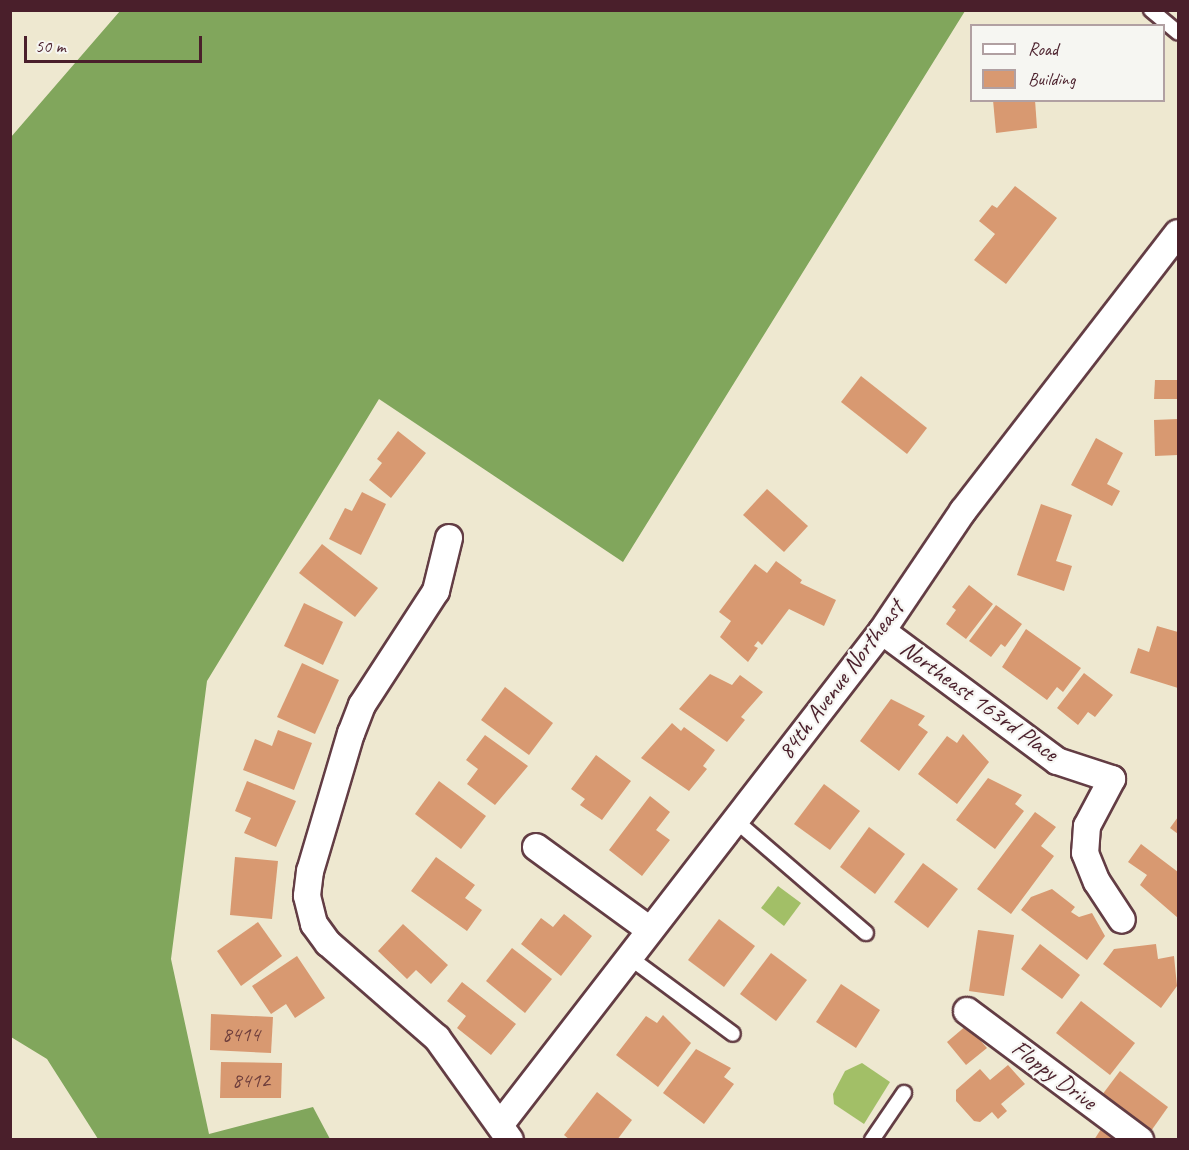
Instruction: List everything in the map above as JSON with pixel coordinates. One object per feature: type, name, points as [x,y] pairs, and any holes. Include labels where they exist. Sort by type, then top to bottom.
[{"type":"street","name":"84th Avenue Northeast","points":[[505,1132],[629,957],[882,631],[963,511],[1179,233]]},
{"type":"street","points":[[449,538],[436,591],[362,705],[351,733],[310,871],[307,896],[314,924],[328,943],[437,1038],[505,1132]]},
{"type":"street","name":"Northeast 163rd Place","points":[[882,631],[1057,761],[1112,779],[1087,826],[1085,853],[1097,882],[1122,920]]},
{"type":"street","points":[[536,847],[651,930]]},
{"type":"street","name":"Floppy Drive","points":[[967,1011],[1140,1140]]},
{"type":"lane","points":[[1151,10],[1179,33]]},
{"type":"lane","points":[[735,819],[866,933]]},
{"type":"lane","points":[[629,957],[732,1034]]},
{"type":"lane","points":[[872,1140],[904,1094]]},
{"type":"green space","points":[[120,11],[965,11],[623,562],[379,399],[207,681],[171,959],[209,1134],[313,1107],[330,1139],[98,1139],[47,1059],[11,1037],[11,137]]},
{"type":"green space","points":[[778,886],[801,903],[784,926],[761,908]]},
{"type":"green space","points":[[862,1063],[890,1082],[864,1124],[834,1104],[833,1094],[845,1071]]},
{"type":"building","points":[[993,102],[1035,102],[1037,128],[996,133]]},
{"type":"building","points":[[1015,186],[1057,218],[1006,284],[974,260],[995,234],[979,221],[992,205],[997,208]]},
{"type":"building","points":[[861,376],[927,428],[907,454],[841,402]]},
{"type":"building","points":[[1155,380],[1178,380],[1178,399],[1154,399]]},
{"type":"building","points":[[1178,419],[1178,455],[1155,456],[1154,420]]},
{"type":"building","points":[[398,431],[426,453],[391,498],[369,480],[382,463],[377,459]]},
{"type":"building","points":[[1096,438],[1123,453],[1107,484],[1120,491],[1112,506],[1071,485]]},
{"type":"building","points":[[767,489],[808,526],[784,552],[743,515]]},
{"type":"building","points":[[362,492],[386,504],[361,555],[329,539],[345,508],[352,511]]},
{"type":"building","points":[[1041,504],[1072,515],[1056,561],[1072,566],[1064,591],[1017,575]]},
{"type":"building","points":[[322,544],[378,588],[355,617],[299,573]]},
{"type":"building","points":[[776,561],[802,580],[800,583],[836,600],[824,626],[789,609],[762,645],[758,641],[754,646],[758,648],[748,662],[720,637],[731,621],[719,612],[755,564],[767,573]]},
{"type":"building","points":[[969,585],[993,604],[966,639],[946,624],[956,610],[952,607]]},
{"type":"building","points":[[304,603],[343,622],[323,665],[284,646]]},
{"type":"building","points":[[996,605],[1022,624],[1005,647],[1001,644],[991,657],[969,641]]},
{"type":"building","points":[[1157,626],[1178,632],[1178,688],[1130,673],[1138,648],[1149,652]]},
{"type":"building","points":[[1026,629],[1081,668],[1063,692],[1057,687],[1047,700],[1002,667]]},
{"type":"building","points":[[302,663],[339,680],[315,734],[277,717]]},
{"type":"building","points":[[1084,673],[1113,695],[1095,717],[1088,712],[1078,725],[1057,708]]},
{"type":"building","points":[[710,674],[732,685],[740,675],[763,692],[741,717],[745,720],[727,742],[679,709]]},
{"type":"building","points":[[505,687],[553,723],[529,755],[481,720]]},
{"type":"building","points":[[891,699],[925,716],[918,725],[928,732],[899,771],[860,741]]},
{"type":"building","points":[[672,723],[681,731],[684,727],[715,750],[703,766],[707,769],[689,791],[641,758]]},
{"type":"building","points":[[278,730],[312,743],[294,790],[243,770],[255,739],[272,746]]},
{"type":"building","points":[[963,734],[989,762],[957,804],[918,774],[947,736],[957,743]]},
{"type":"building","points":[[485,735],[528,766],[495,805],[467,784],[478,769],[466,760]]},
{"type":"building","points":[[596,755],[631,781],[602,820],[580,805],[585,799],[571,789]]},
{"type":"building","points":[[988,778],[1022,795],[1015,804],[1024,811],[995,849],[956,820]]},
{"type":"building","points":[[247,781],[296,801],[276,847],[244,833],[251,818],[235,811]]},
{"type":"building","points":[[439,781],[486,816],[461,849],[415,814]]},
{"type":"building","points":[[824,784],[860,811],[830,850],[794,824]]},
{"type":"building","points":[[650,796],[670,812],[656,830],[670,840],[642,876],[609,850]]},
{"type":"building","points":[[1035,812],[1056,827],[1041,846],[1054,856],[1011,914],[977,889]]},
{"type":"building","points":[[1178,817],[1178,834],[1170,828]]},
{"type":"building","points":[[869,827],[905,854],[875,894],[840,867]]},
{"type":"building","points":[[1141,844],[1178,872],[1178,918],[1140,885],[1147,875],[1128,862]]},
{"type":"building","points":[[235,857],[278,861],[272,919],[230,915]]},
{"type":"building","points":[[436,857],[475,885],[465,898],[482,910],[467,931],[411,891]]},
{"type":"building","points":[[923,863],[958,889],[928,928],[894,902]]},
{"type":"building","points":[[1052,889],[1075,907],[1071,912],[1079,917],[1092,913],[1105,936],[1087,960],[1021,910],[1031,897]]},
{"type":"building","points":[[564,914],[592,936],[561,976],[521,944],[541,918],[553,927]]},
{"type":"building","points":[[719,919],[755,946],[724,987],[688,960]]},
{"type":"building","points":[[258,922],[282,956],[241,986],[217,951]]},
{"type":"building","points":[[403,924],[448,965],[431,984],[416,970],[407,979],[378,951]]},
{"type":"building","points":[[978,930],[1014,935],[1004,996],[969,991]]},
{"type":"building","points":[[1040,944],[1080,975],[1062,999],[1021,969]]},
{"type":"building","points":[[1156,944],[1158,959],[1174,956],[1177,986],[1161,1008],[1103,964],[1114,949]]},
{"type":"building","points":[[512,948],[552,979],[525,1013],[486,981]]},
{"type":"building","points":[[771,953],[807,980],[776,1021],[740,994]]},
{"type":"building","points":[[297,956],[325,998],[295,1018],[286,1004],[271,1014],[252,986]]},
{"type":"building","points":[[462,982],[516,1024],[491,1055],[457,1028],[466,1016],[447,1001]]},
{"type":"building","points":[[841,984],[880,1010],[856,1048],[816,1022]]},
{"type":"building","points":[[1081,1001],[1135,1043],[1110,1075],[1056,1033]]},
{"type":"building","points":[[211,1014],[273,1017],[271,1053],[210,1050]]},
{"type":"building","points":[[663,1015],[691,1043],[658,1087],[616,1055],[646,1016],[657,1023]]},
{"type":"building","points":[[967,1025],[987,1048],[966,1065],[947,1042]]},
{"type":"building","points":[[696,1049],[731,1068],[724,1077],[734,1084],[704,1124],[663,1093]]},
{"type":"building","points":[[221,1062],[282,1063],[281,1098],[220,1098]]},
{"type":"building","points":[[1008,1065],[1025,1084],[1001,1104],[1007,1111],[998,1119],[992,1112],[980,1122],[974,1121],[956,1101],[956,1090],[980,1069],[990,1080]]},
{"type":"building","points":[[1120,1071],[1168,1107],[1151,1131],[1102,1095]]},
{"type":"building","points":[[597,1092],[632,1120],[617,1140],[570,1140],[564,1135]]},
{"type":"building","points":[[1101,1129],[1117,1140],[1094,1140]]}]
